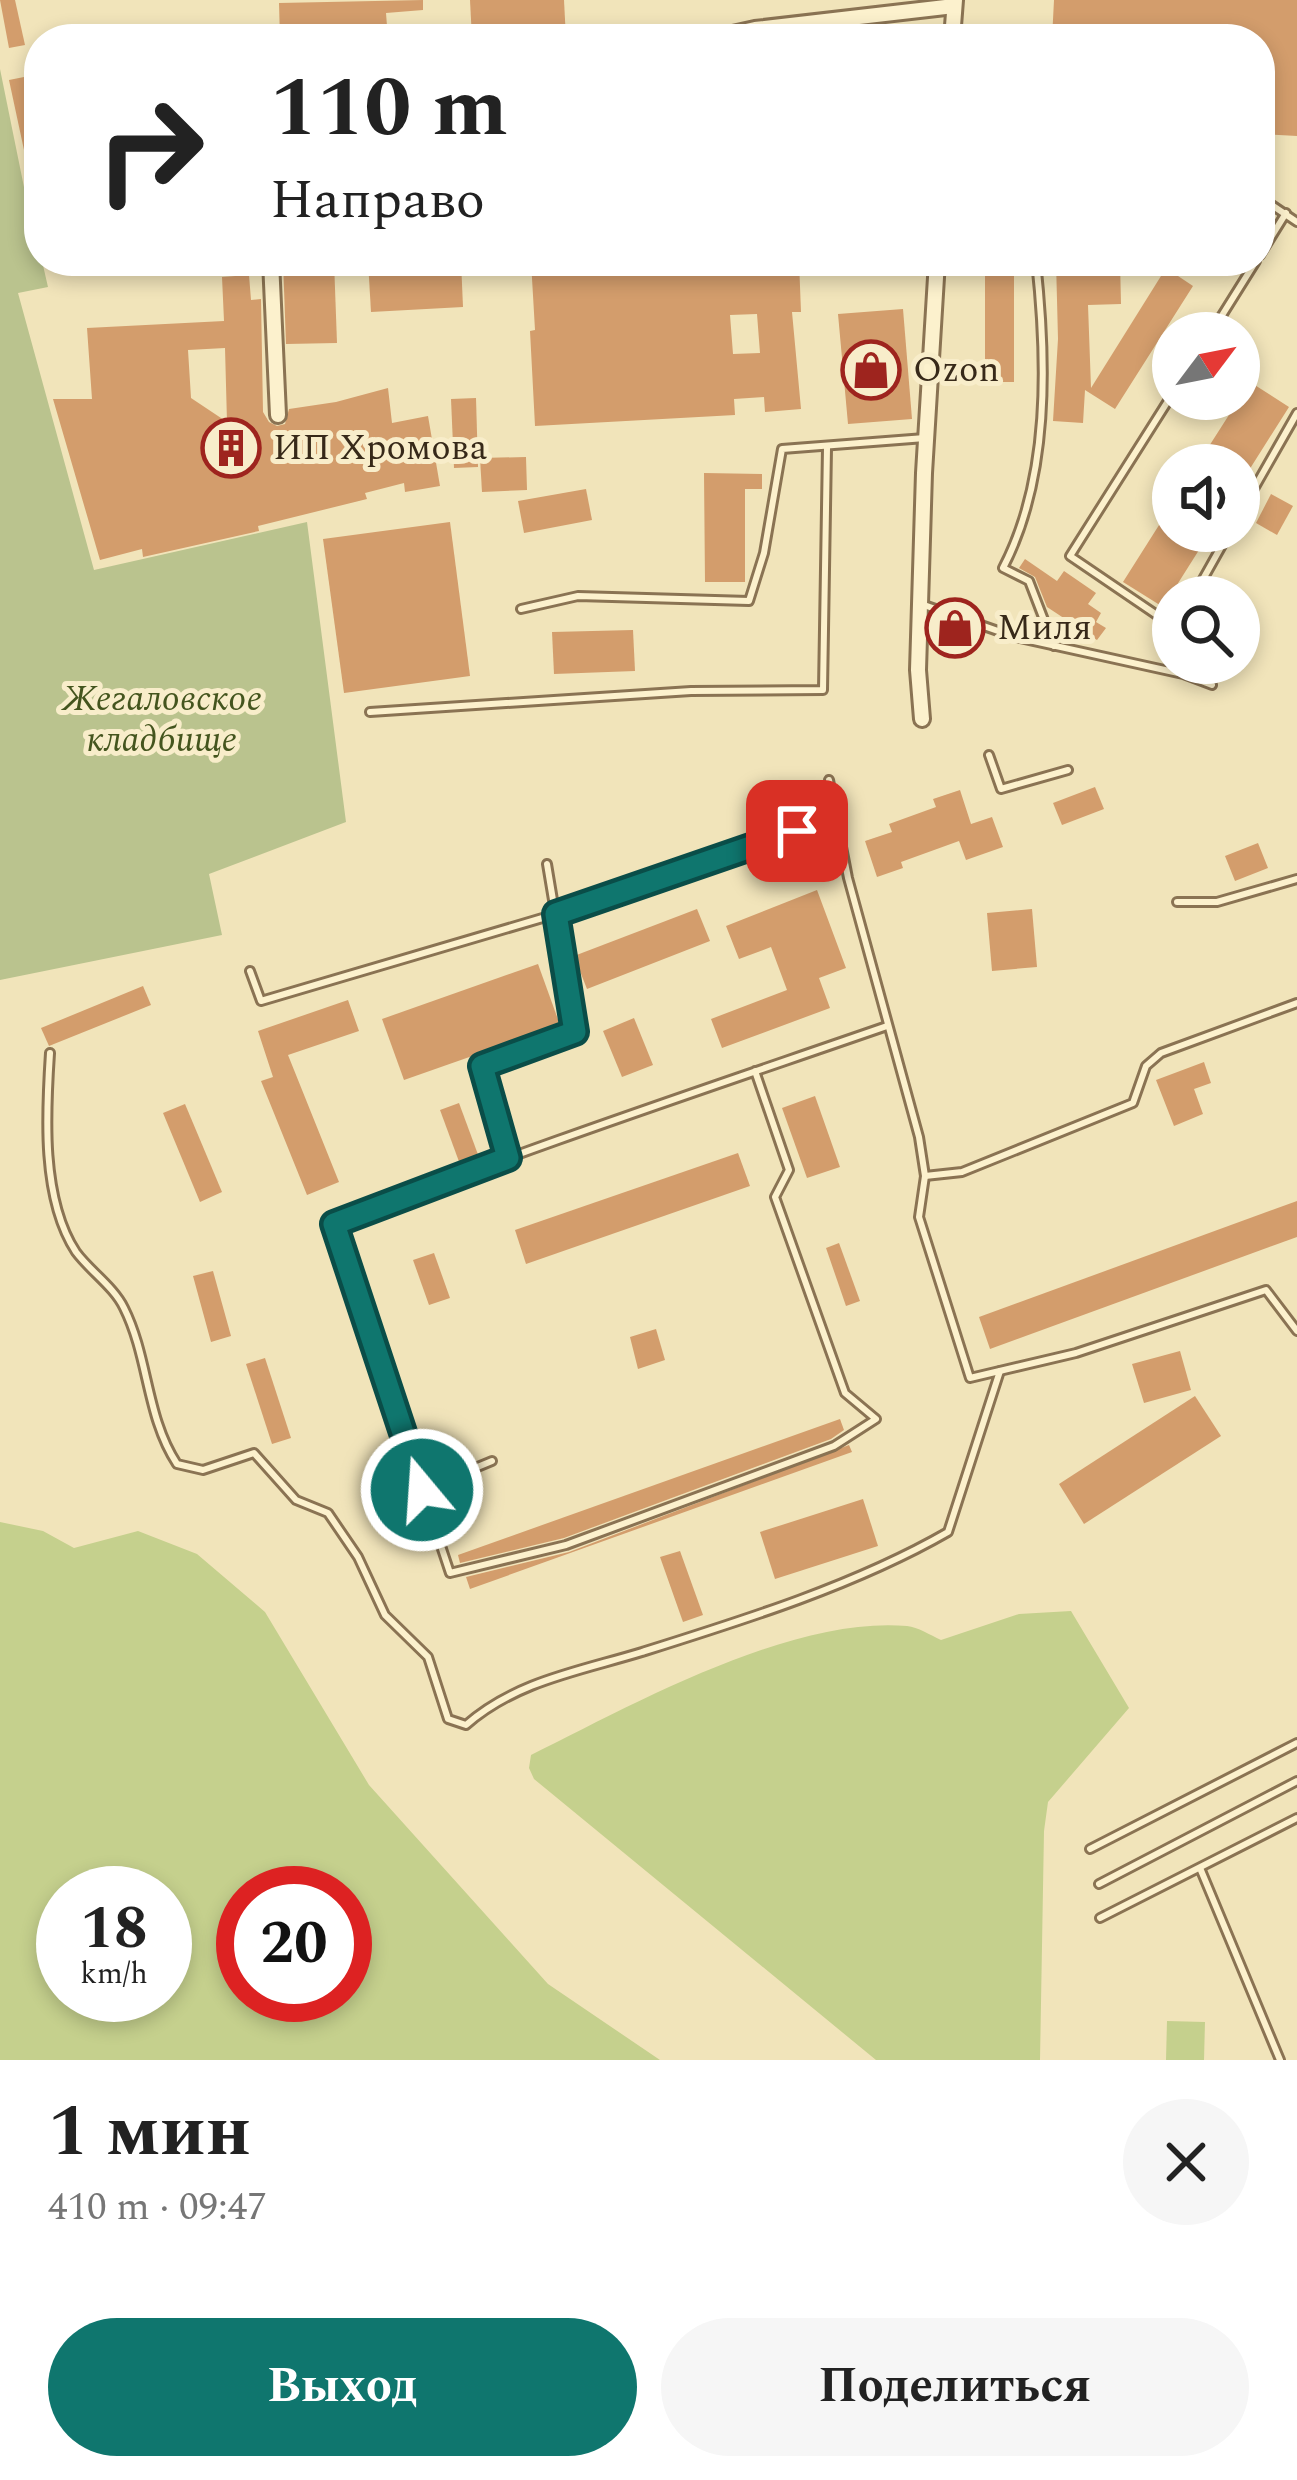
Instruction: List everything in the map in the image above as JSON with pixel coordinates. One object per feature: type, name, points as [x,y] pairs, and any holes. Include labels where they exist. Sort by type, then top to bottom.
[{"type":"street","points":[[793,24],[955,3]]},
{"type":"street","points":[[272,276],[278,415]]},
{"type":"street","points":[[922,718],[918,670],[925,438],[936,276]]},
{"type":"lane","points":[[1275,206],[1297,222]]},
{"type":"lane","points":[[1275,231],[1286,213]]},
{"type":"lane","points":[[1036,276],[1041,431],[1021,533],[1003,568],[1029,581],[1054,646]]},
{"type":"lane","points":[[1224,312],[1247,276]]},
{"type":"lane","points":[[1260,478],[1297,412]]},
{"type":"lane","points":[[1152,612],[1070,556],[1156,420]]},
{"type":"lane","points":[[520,609],[578,596],[749,601],[764,554],[782,449],[925,438]]},
{"type":"lane","points":[[370,712],[691,691],[823,690],[827,448]]},
{"type":"lane","points":[[920,604],[1015,637],[1183,674],[1212,685]]},
{"type":"lane","points":[[989,755],[1000,789],[1068,770]]},
{"type":"lane","points":[[830,780],[848,878],[919,1137],[925,1176],[919,1217],[970,1378],[1076,1353],[1266,1290],[1297,1330]]},
{"type":"lane","points":[[250,971],[261,1001],[556,914],[838,817]]},
{"type":"lane","points":[[508,1158],[482,1066],[575,1032],[547,864]]},
{"type":"lane","points":[[1177,902],[1217,902],[1297,879]]},
{"type":"lane","points":[[925,1176],[962,1172],[1133,1103],[1146,1066],[1161,1053],[1297,1003]]},
{"type":"lane","points":[[754,1071],[789,1170],[776,1197],[845,1394],[877,1419],[834,1446],[566,1545],[450,1573],[334,1224],[508,1158],[754,1071],[886,1026]]},
{"type":"lane","points":[[50,1053],[46,1117],[52,1186],[74,1249],[124,1306],[160,1438],[178,1464],[203,1470],[254,1453],[296,1500],[328,1513],[358,1556],[385,1615],[428,1657],[448,1719],[466,1725],[491,1704],[536,1682],[644,1652],[894,1563],[948,1532],[1000,1371]]},
{"type":"lane","points":[[422,1490],[492,1461]]},
{"type":"lane","points":[[1090,1849],[1297,1743]]},
{"type":"lane","points":[[1099,1884],[1297,1781]]},
{"type":"lane","points":[[1100,1918],[1297,1818]]},
{"type":"lane","points":[[1200,1868],[1280,2060]]},
{"type":"green space","name":"Жегаловское кладбище","points":[[0,69],[24,187],[24,276],[45,276],[48,287],[18,293],[94,570],[307,522],[346,822],[209,874],[222,935],[0,980]]},
{"type":"green space","points":[[0,1522],[43,1531],[74,1548],[138,1531],[197,1554],[265,1612],[369,1785],[548,1984],[660,2060],[0,2060]]},
{"type":"green space","points":[[1071,1611],[1129,1708],[1048,1802],[1040,2060],[876,2060],[534,1779],[529,1768],[531,1755],[665,1689],[764,1649],[862,1627],[911,1627],[941,1640],[1019,1614]]},
{"type":"green space","points":[[1167,2021],[1205,2022],[1204,2060],[1166,2060]]},
{"type":"building","points":[[0,0],[15,0],[24,40],[24,45],[9,48]]},
{"type":"building","points":[[423,0],[423,10],[386,13],[387,24],[280,24],[279,3]]},
{"type":"building","points":[[470,0],[564,0],[565,24],[471,24]]},
{"type":"building","points":[[1054,0],[1297,0],[1297,136],[1275,135],[1275,24],[1053,24]]},
{"type":"building","points":[[24,77],[24,150],[9,80]]},
{"type":"building","name":"ИП Хромова","points":[[249,276],[251,300],[261,299],[263,412],[269,422],[285,424],[289,409],[388,388],[392,423],[428,416],[440,486],[405,492],[404,483],[365,493],[367,499],[258,526],[259,531],[143,557],[142,549],[100,560],[53,399],[92,399],[87,328],[224,321],[222,277]],"holes":[[[225,348],[227,422],[191,398],[188,350]]]},
{"type":"building","points":[[284,276],[335,276],[337,343],[286,344]]},
{"type":"building","points":[[369,276],[462,276],[463,307],[371,312]]},
{"type":"building","points":[[532,276],[800,276],[801,312],[792,312],[801,409],[765,412],[764,397],[734,399],[735,415],[535,426],[530,331],[535,330]],"holes":[[[757,314],[760,353],[733,354],[730,315]]]},
{"type":"building","points":[[985,276],[1014,276],[1014,382],[985,382]]},
{"type":"building","points":[[1056,276],[1120,276],[1121,304],[1088,305],[1091,388],[1161,276],[1178,276],[1193,286],[1177,312],[1152,312],[1152,351],[1115,409],[1085,390],[1083,423],[1053,421]]},
{"type":"building","points":[[903,309],[912,419],[848,424],[838,314]]},
{"type":"building","points":[[1260,388],[1289,407],[1260,453],[1260,444],[1210,444],[1226,420],[1260,420]]},
{"type":"building","points":[[476,398],[478,467],[454,468],[451,399]]},
{"type":"building","points":[[526,457],[527,490],[482,492],[480,458]]},
{"type":"building","points":[[704,473],[762,474],[762,489],[745,489],[745,582],[705,582]]},
{"type":"building","points":[[586,489],[592,520],[524,533],[518,501]]},
{"type":"building","points":[[1271,494],[1293,506],[1277,535],[1260,525]]},
{"type":"building","points":[[450,522],[470,676],[344,693],[323,539]]},
{"type":"building","points":[[1152,536],[1152,552],[1198,552],[1183,576],[1152,576],[1152,600],[1123,582]]},
{"type":"building","points":[[1025,559],[1057,581],[1064,571],[1096,593],[1088,604],[1101,613],[1096,622],[1106,628],[1097,640],[1047,607],[1035,577],[1019,568]]},
{"type":"building","points":[[633,630],[635,671],[554,674],[552,632]]},
{"type":"building","points":[[1095,787],[1104,809],[1062,825],[1053,803]]},
{"type":"building","points":[[960,790],[971,824],[992,817],[1003,847],[966,860],[959,841],[901,862],[903,868],[877,877],[865,841],[892,832],[889,824],[936,807],[933,799]]},
{"type":"building","points":[[1258,843],[1268,868],[1235,881],[1225,856]]},
{"type":"building","points":[[817,890],[846,968],[819,978],[830,1008],[722,1048],[711,1019],[787,990],[771,947],[739,959],[726,926]]},
{"type":"building","points":[[697,909],[710,941],[587,989],[574,956]]},
{"type":"building","points":[[1032,909],[1037,967],[992,971],[987,913]]},
{"type":"building","points":[[538,964],[560,1025],[404,1080],[382,1019]]},
{"type":"building","points":[[143,986],[151,1005],[49,1046],[41,1028]]},
{"type":"building","points":[[348,1000],[359,1031],[288,1055],[339,1182],[307,1195],[261,1081],[273,1077],[258,1031]]},
{"type":"building","points":[[634,1018],[653,1065],[622,1077],[603,1031]]},
{"type":"building","points":[[1204,1062],[1211,1083],[1194,1089],[1203,1114],[1174,1126],[1156,1080]]},
{"type":"building","points":[[815,1096],[840,1167],[807,1178],[782,1108]]},
{"type":"building","points":[[459,1103],[480,1160],[461,1167],[440,1110]]},
{"type":"building","points":[[185,1104],[222,1192],[200,1202],[163,1113]]},
{"type":"building","points":[[738,1153],[750,1186],[526,1264],[515,1230]]},
{"type":"building","points":[[1297,1201],[1297,1237],[990,1349],[979,1317]]},
{"type":"building","points":[[839,1243],[860,1301],[846,1306],[826,1248]]},
{"type":"building","points":[[434,1253],[450,1298],[429,1305],[413,1260]]},
{"type":"building","points":[[213,1271],[231,1336],[211,1342],[193,1276]]},
{"type":"building","points":[[656,1329],[665,1360],[638,1369],[630,1337]]},
{"type":"building","points":[[1180,1351],[1191,1390],[1144,1403],[1132,1364]]},
{"type":"building","points":[[265,1358],[291,1438],[272,1444],[246,1364]]},
{"type":"building","points":[[1195,1396],[1221,1436],[1084,1524],[1059,1484]]},
{"type":"building","points":[[840,1419],[844,1430],[831,1439],[564,1538],[460,1563],[458,1555]]},
{"type":"building","points":[[849,1445],[852,1452],[470,1589],[466,1577],[569,1552]]},
{"type":"building","points":[[863,1499],[878,1546],[775,1579],[760,1532]]},
{"type":"building","points":[[680,1551],[703,1615],[683,1622],[660,1557]]},
{"type":"place","name":"Ozon","points":[[871,370]]},
{"type":"place","name":"ИП Хромова","points":[[231,448]]},
{"type":"place","name":"Миля","points":[[955,628]]},
{"type":"route","points":[[422,1490],[334,1224],[508,1158],[482,1066],[575,1032],[556,914],[797,831]]}]
